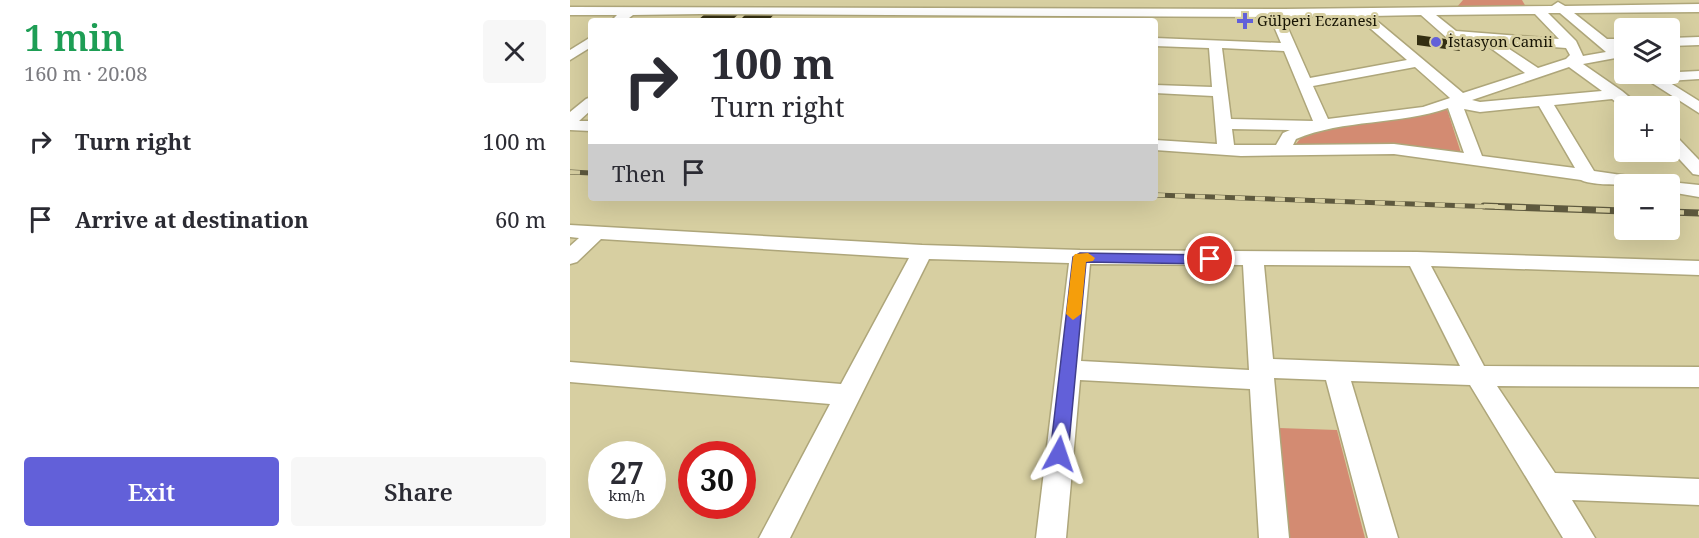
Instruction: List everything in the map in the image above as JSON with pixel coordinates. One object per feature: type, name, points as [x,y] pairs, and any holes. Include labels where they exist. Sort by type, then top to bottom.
[{"type":"street","points":[[570,10],[584,0]]},
{"type":"street","points":[[570,10],[831,10],[880,16],[966,0]]},
{"type":"street","points":[[1141,0],[1141,17]]},
{"type":"street","points":[[1447,10],[1455,0]]},
{"type":"street","points":[[927,9],[1049,11],[1141,17],[1362,6],[1376,12],[1537,9],[1556,4],[1653,4],[1699,8]]},
{"type":"street","points":[[1556,4],[1604,43],[1614,48]]},
{"type":"street","points":[[1362,6],[1457,101],[1469,106],[1480,107],[1617,94]]},
{"type":"street","points":[[1279,9],[1317,125]]},
{"type":"street","points":[[1537,9],[1571,44],[1577,55],[1571,62]]},
{"type":"street","points":[[691,18],[700,10]]},
{"type":"street","points":[[621,18],[630,11]]},
{"type":"street","points":[[1424,11],[1452,35],[1571,44]]},
{"type":"street","points":[[1485,37],[1535,73]]},
{"type":"street","points":[[1680,42],[1699,41]]},
{"type":"street","points":[[570,56],[588,42]]},
{"type":"street","points":[[1158,42],[1290,47]]},
{"type":"street","points":[[1215,44],[1226,150]]},
{"type":"street","points":[[1223,124],[1317,125],[1425,111],[1571,62],[1614,54]]},
{"type":"street","points":[[1571,62],[1620,96]]},
{"type":"street","points":[[1304,83],[1418,63]]},
{"type":"street","points":[[1680,75],[1699,75]]},
{"type":"street","points":[[1661,84],[1699,108]]},
{"type":"street","points":[[1158,89],[1220,92]]},
{"type":"street","points":[[1457,101],[1475,160]]},
{"type":"street","points":[[1544,101],[1589,178]]},
{"type":"street","points":[[570,120],[588,105]]},
{"type":"street","points":[[570,125],[588,126]]},
{"type":"street","points":[[1282,150],[1289,136],[1317,125]]},
{"type":"street","points":[[1158,146],[1226,150],[1394,149],[1614,180]]},
{"type":"street","points":[[1680,151],[1699,170]]},
{"type":"street","points":[[570,231],[922,252],[1253,260],[1417,259],[1699,268]]},
{"type":"street","points":[[570,257],[597,232]]},
{"type":"street","points":[[774,538],[922,252]]},
{"type":"street","points":[[1051,538],[1080,257]]},
{"type":"street","points":[[1417,259],[1477,376],[1580,538]]},
{"type":"street","points":[[1253,260],[1274,538]]},
{"type":"street","points":[[1067,370],[1262,374],[1336,371],[1477,376],[1699,377]]},
{"type":"street","points":[[1336,371],[1383,538]]},
{"type":"street","points":[[570,372],[848,395]]},
{"type":"street","points":[[1546,486],[1699,492]]},
{"type":"shaded area","points":[[1463,0],[1522,0],[1526,7],[1457,7]]},
{"type":"shaded area","points":[[1447,109],[1461,153],[1387,144],[1295,145],[1304,134],[1313,130]]},
{"type":"shaded area","points":[[1279,428],[1337,430],[1365,538],[1287,538]]},
{"type":"building","points":[[741,12],[734,18],[700,18],[706,13]]},
{"type":"building","points":[[776,12],[771,18],[742,18],[747,13]]},
{"type":"building","name":"İstasyon Camii","points":[[1417,35],[1453,40],[1460,51],[1417,45]]},
{"type":"railway","points":[[570,172],[588,173]]},
{"type":"railway","points":[[1158,195],[1528,208]]},
{"type":"railway","points":[[1484,206],[1614,211]]},
{"type":"railway","points":[[1680,212],[1699,213]]},
{"type":"slow traffic","points":[[1073,314],[1080,257],[1088,258]]},
{"type":"place","name":"Gülperi Eczanesi","points":[[1245,21]]},
{"type":"place","name":"İstasyon Camii","points":[[1436,42]]},
{"type":"route","points":[[1059,454],[1080,257],[1210,259]]}]
